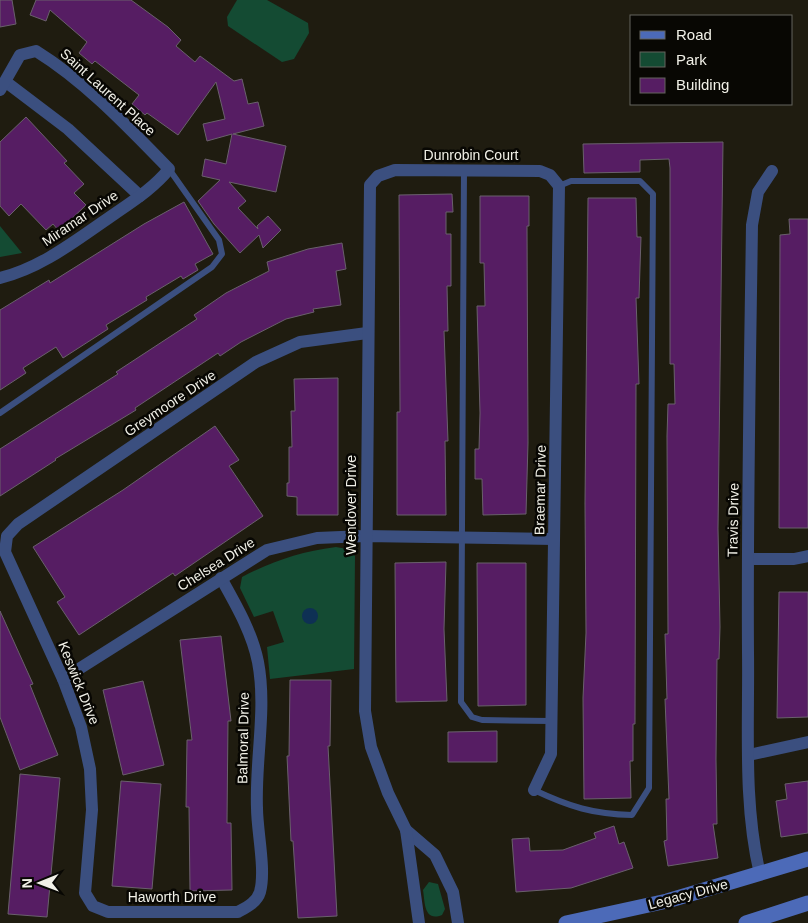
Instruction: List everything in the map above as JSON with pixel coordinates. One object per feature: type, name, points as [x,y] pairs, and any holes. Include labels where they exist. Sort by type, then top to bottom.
[{"type":"main road","name":"Legacy Drive","points":[[566,923],[667,901],[808,859]]},
{"type":"main road","points":[[746,923],[808,903]]},
{"type":"street","name":"Saint Laurent Place","points":[[3,86],[20,55],[36,51],[56,63],[128,128],[169,169]]},
{"type":"street","points":[[3,86],[68,129],[140,196]]},
{"type":"street","name":"Miramar Drive","points":[[0,278],[12,275],[50,258],[140,196],[162,179],[169,169]]},
{"type":"street","name":"Dunrobin Court","points":[[378,176],[395,170],[540,171],[550,175],[559,186]]},
{"type":"street","name":"Travis Drive","points":[[760,874],[753,846],[749,755],[748,559],[752,225],[758,192],[772,170]]},
{"type":"street","name":"Wendover Drive","points":[[378,176],[370,185],[365,536],[366,711],[371,748],[388,793],[406,830],[419,923]]},
{"type":"street","name":"Braemar Drive","points":[[534,790],[551,754],[559,186]]},
{"type":"street","name":"Greymoore Drive","points":[[7,536],[18,524],[256,362],[300,342],[367,333]]},
{"type":"street","name":"Keswick Drive","points":[[7,536],[5,552],[63,679],[82,726],[90,768],[92,810],[85,893],[92,906]]},
{"type":"street","name":"Chelsea Drive","points":[[63,679],[267,550],[317,538],[365,536],[554,539]]},
{"type":"street","points":[[748,559],[794,559],[808,556]]},
{"type":"street","name":"Balmoral Drive","points":[[221,578],[247,627],[258,662],[261,707],[257,808],[261,865],[260,892],[252,904]]},
{"type":"street","points":[[749,755],[808,742]]},
{"type":"street","name":"Wendover Drive","points":[[406,830],[435,854],[453,892],[458,923]]},
{"type":"street","name":"Haworth Drive","points":[[92,906],[108,912],[238,912],[252,904]]},
{"type":"lane","points":[[0,413],[212,267],[222,254],[219,240],[169,169]]},
{"type":"lane","points":[[464,170],[461,702],[472,717],[482,720],[551,721]]},
{"type":"lane","points":[[534,790],[559,802],[601,814],[632,814],[649,788],[653,194],[640,181],[571,181],[559,186]]},
{"type":"green space","points":[[237,0],[267,0],[308,23],[309,33],[294,59],[282,62],[228,26],[227,17]]},
{"type":"green space","points":[[0,226],[22,253],[0,257]]},
{"type":"green space","points":[[336,547],[347,549],[355,556],[354,669],[270,679],[267,647],[284,642],[273,611],[254,617],[240,588],[242,577],[288,558],[311,551]]},
{"type":"green space","points":[[429,882],[438,884],[445,909],[442,915],[432,916],[426,910],[423,890]]},
{"type":"water","points":[[310,608],[318,616],[310,624],[302,616]]},
{"type":"building","points":[[0,0],[12,0],[16,24],[0,27]]},
{"type":"building","points":[[36,0],[131,0],[168,27],[181,40],[176,46],[195,62],[200,56],[234,81],[242,79],[248,104],[258,102],[264,126],[233,134],[286,146],[276,192],[229,182],[246,201],[238,208],[258,229],[257,226],[268,216],[281,230],[263,248],[259,235],[240,253],[214,224],[198,201],[220,180],[202,176],[205,159],[226,164],[232,134],[207,141],[203,124],[225,119],[216,82],[178,135],[147,113],[145,115],[132,104],[139,95],[95,61],[92,64],[79,53],[87,42],[50,10],[46,21],[30,15]]},
{"type":"building","points":[[26,117],[67,161],[64,163],[84,184],[74,193],[86,205],[59,231],[53,224],[46,230],[21,204],[9,216],[0,206],[0,142]]},
{"type":"building","points":[[723,142],[718,529],[720,627],[719,659],[717,659],[717,824],[713,824],[718,858],[668,866],[664,841],[667,840],[666,799],[669,799],[665,699],[667,699],[665,634],[668,634],[667,436],[668,404],[675,404],[674,364],[670,364],[669,159],[640,160],[640,172],[584,173],[583,144]]},
{"type":"building","points":[[452,194],[453,212],[446,212],[446,234],[451,234],[451,286],[447,286],[448,331],[444,331],[448,441],[445,441],[446,515],[397,515],[397,412],[400,412],[399,195]]},
{"type":"building","points":[[480,196],[529,196],[529,226],[527,226],[528,443],[526,514],[483,515],[482,479],[475,479],[475,449],[479,449],[480,413],[477,306],[485,306],[484,263],[480,263]]},
{"type":"building","points":[[588,198],[636,198],[637,237],[641,237],[639,298],[636,298],[639,384],[636,384],[635,724],[633,724],[633,761],[630,761],[631,798],[584,799],[583,698],[586,633],[585,503]]},
{"type":"building","points":[[184,202],[213,254],[195,264],[198,270],[183,279],[181,276],[146,297],[147,300],[106,325],[108,329],[63,358],[56,347],[23,368],[26,373],[0,390],[0,310],[49,280],[50,283],[144,224]]},
{"type":"building","points":[[789,219],[808,219],[808,528],[779,528],[780,235],[790,234]]},
{"type":"building","points":[[342,243],[346,269],[336,271],[341,305],[313,309],[314,312],[286,319],[241,342],[220,356],[218,353],[135,408],[136,410],[55,459],[0,496],[0,449],[118,374],[116,372],[197,319],[194,315],[226,293],[269,271],[267,262],[308,249]]},
{"type":"building","points":[[338,378],[338,515],[297,515],[297,497],[287,496],[289,447],[292,447],[291,411],[295,411],[294,379]]},
{"type":"building","points":[[215,426],[239,460],[229,466],[263,516],[175,576],[173,573],[79,635],[57,602],[65,597],[33,547],[123,490]]},
{"type":"building","points":[[446,562],[444,629],[447,701],[396,702],[395,563]]},
{"type":"building","points":[[477,563],[526,563],[526,705],[478,706]]},
{"type":"building","points":[[779,592],[808,592],[808,717],[777,718]]},
{"type":"building","points":[[0,611],[33,684],[30,685],[58,755],[20,770],[0,717]]},
{"type":"building","points":[[221,636],[231,721],[228,721],[227,823],[231,823],[232,890],[190,891],[189,807],[186,807],[187,740],[192,740],[180,640]]},
{"type":"building","points":[[290,680],[331,680],[330,746],[328,746],[337,916],[298,918],[293,841],[291,841],[287,756],[289,756]]},
{"type":"building","points":[[143,681],[164,765],[123,775],[103,690]]},
{"type":"building","points":[[497,731],[497,762],[448,762],[448,732]]},
{"type":"building","points":[[20,774],[60,778],[47,917],[8,914]]},
{"type":"building","points":[[121,781],[161,784],[152,889],[112,886]]},
{"type":"building","points":[[808,781],[808,833],[781,837],[776,801],[787,799],[785,784]]},
{"type":"building","points":[[614,826],[619,844],[624,842],[633,868],[571,888],[516,892],[512,839],[529,838],[530,851],[563,850],[596,838],[594,833]]}]
